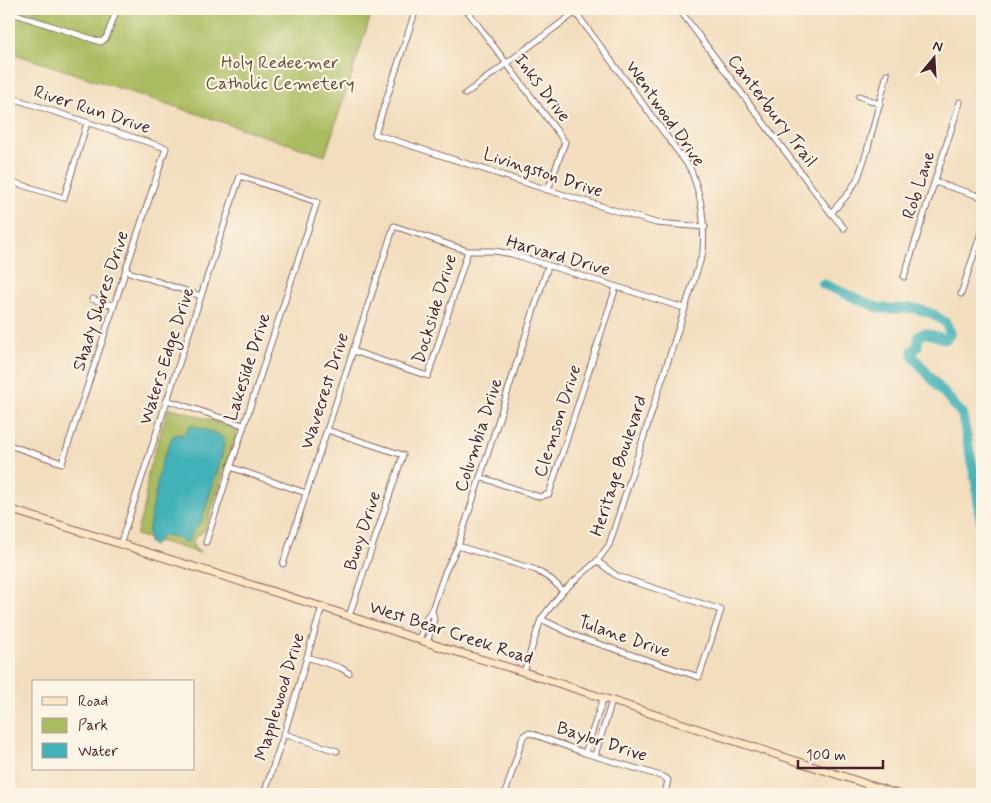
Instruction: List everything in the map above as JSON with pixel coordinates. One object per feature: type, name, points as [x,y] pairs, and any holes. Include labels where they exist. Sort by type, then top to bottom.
[{"type":"main road","name":"West Bear Creek Road","points":[[9,510],[322,607],[427,643],[524,672],[897,794]]},
{"type":"main road","name":"West Bear Creek Road","points":[[883,790],[891,794]]},
{"type":"street","points":[[9,12],[101,42],[106,38],[117,9]]},
{"type":"street","name":"Livingston Drive","points":[[416,9],[375,134],[656,223],[705,227]]},
{"type":"street","name":"Inks Drive","points":[[466,9],[565,142],[548,190]]},
{"type":"street","name":"Canterbury Trail","points":[[679,9],[844,228]]},
{"type":"street","points":[[465,94],[574,10]]},
{"type":"street","name":"Wentwood Drive","points":[[574,10],[690,168],[698,188],[705,227],[703,252],[695,275]]},
{"type":"street","points":[[831,213],[848,194],[858,178],[888,74]]},
{"type":"street","points":[[859,96],[880,104]]},
{"type":"street","name":"River Run Drive","points":[[9,97],[166,148]]},
{"type":"street","name":"Rob Lane","points":[[904,277],[960,102]]},
{"type":"street","points":[[9,181],[64,198],[87,122]]},
{"type":"street","name":"Shady Shores Drive","points":[[9,445],[62,463],[166,148]]},
{"type":"street","name":"Lakeside Drive","points":[[206,542],[317,202],[240,176]]},
{"type":"street","name":"Waters Edge Drive","points":[[120,545],[240,176]]},
{"type":"street","points":[[934,182],[982,197]]},
{"type":"street","name":"Harvard Drive","points":[[394,226],[468,251],[495,251],[512,254],[684,308]]},
{"type":"street","name":"Wavecrest Drive","points":[[283,564],[394,226]]},
{"type":"street","points":[[960,294],[982,230]]},
{"type":"street","name":"Dockside Drive","points":[[353,352],[428,376],[468,251]]},
{"type":"street","name":"Columbia Drive","points":[[419,640],[445,572],[458,546],[548,266]]},
{"type":"street","points":[[126,271],[201,296]]},
{"type":"street","name":"Heritage Boulevard","points":[[524,672],[541,619],[563,591],[597,561],[609,544],[695,275]]},
{"type":"street","name":"Clemson Drive","points":[[480,477],[540,498],[549,494],[616,287]]},
{"type":"street","points":[[92,299],[114,306]]},
{"type":"street","points":[[167,400],[243,425]]},
{"type":"street","name":"Buoy Drive","points":[[327,430],[403,455],[349,616]]},
{"type":"street","points":[[230,467],[306,492]]},
{"type":"street","points":[[458,546],[536,570],[552,580],[563,591]]},
{"type":"street","name":"Tulane Drive","points":[[541,619],[578,637],[699,677],[720,610],[617,576],[597,561]]},
{"type":"street","name":"Mapplewood Drive","points":[[264,794],[322,607]]},
{"type":"street","name":"Columbia Drive","points":[[427,643],[434,619],[432,610]]},
{"type":"street","points":[[307,657],[341,668],[348,673]]},
{"type":"street","points":[[585,753],[603,699]]},
{"type":"street","points":[[594,755],[612,702]]},
{"type":"street","name":"Baylor Drive","points":[[505,794],[523,737],[530,733],[585,753],[664,777],[668,780],[665,794]]},
{"type":"street","points":[[284,734],[337,750]]},
{"type":"green space","name":"Holy Redeemer Catholic Cemetery","points":[[9,9],[373,9],[325,156],[9,52]]},
{"type":"green space","points":[[172,408],[238,429],[205,530],[193,539],[194,548],[201,553],[136,535],[145,504],[148,473],[168,409]]},
{"type":"water","points":[[191,425],[218,434],[225,439],[220,463],[201,522],[192,532],[190,539],[186,543],[174,536],[162,536],[154,546],[149,543],[148,532],[161,464],[173,435],[185,434]]},
{"type":"waterway","points":[[823,284],[879,308],[913,308],[933,314],[946,323],[950,334],[946,339],[925,333],[919,336],[917,347],[912,351],[914,358],[962,414],[977,488],[982,524]]}]
